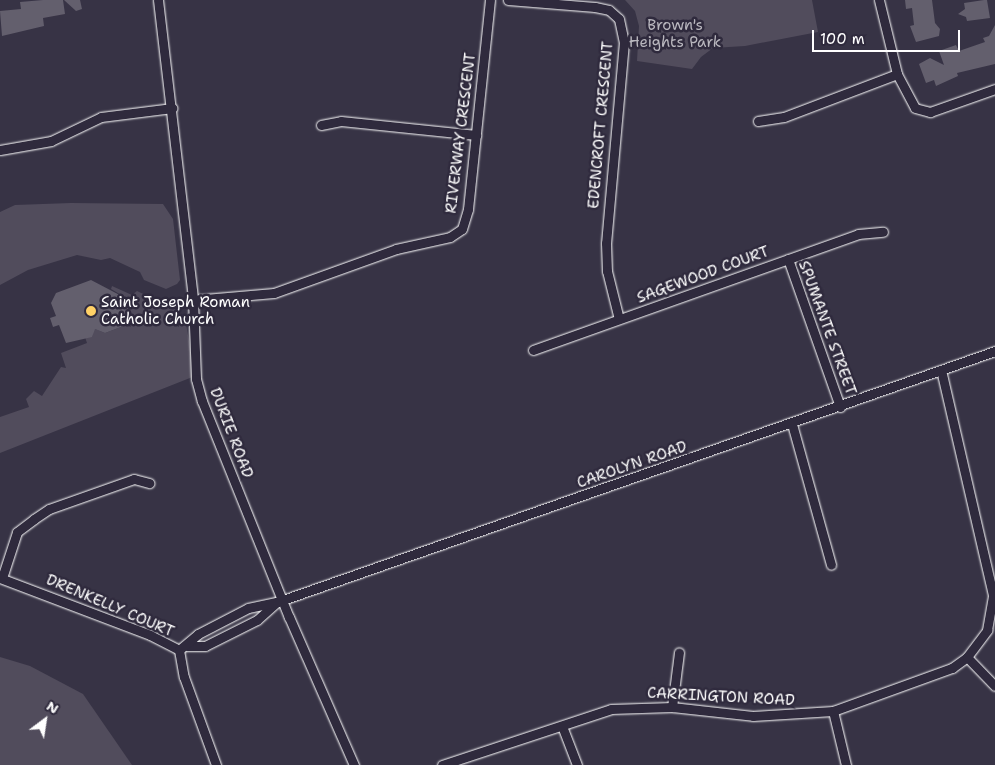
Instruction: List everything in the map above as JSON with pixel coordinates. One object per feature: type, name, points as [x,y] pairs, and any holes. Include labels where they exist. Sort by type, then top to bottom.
[{"type":"street","name":"DURIE ROAD","points":[[158,0],[193,300],[196,379],[202,401],[280,601],[354,765]]},
{"type":"street","name":"RIVERWAY CRESCENT","points":[[193,300],[274,293],[396,249],[450,237],[462,229],[468,209],[490,0]]},
{"type":"street","name":"EDENCROFT CRESCENT","points":[[508,0],[595,6],[609,10],[620,19],[624,42],[606,242],[607,271],[619,319]]},
{"type":"street","points":[[879,0],[897,74],[912,105],[926,112],[995,89]]},
{"type":"street","points":[[758,121],[784,117],[897,74]]},
{"type":"street","points":[[0,150],[50,141],[101,117],[172,108]]},
{"type":"street","points":[[321,125],[341,121],[476,134]]},
{"type":"street","name":"SAGEWOOD COURT","points":[[533,350],[858,234],[883,232]]},
{"type":"street","name":"SPUMANTE STREET","points":[[788,259],[840,407]]},
{"type":"street","name":"CAROLYN ROAD","points":[[178,650],[187,646],[198,634],[248,608],[280,601],[792,424],[995,351]]},
{"type":"street","name":"CARRINGTON ROAD","points":[[442,765],[611,709],[672,707],[753,716],[833,711],[952,668],[967,657],[987,630],[993,595],[941,370]]},
{"type":"street","points":[[792,424],[831,565]]},
{"type":"street","points":[[1,578],[17,532],[34,519],[50,509],[134,479],[149,484]]},
{"type":"street","name":"DRENKELLY COURT","points":[[1,578],[150,635],[178,650],[184,677],[216,765]]},
{"type":"street","name":"CAROLYN ROAD","points":[[187,646],[205,646],[257,620],[280,601]]},
{"type":"street","points":[[672,707],[679,652]]},
{"type":"street","points":[[967,657],[995,686]]},
{"type":"street","points":[[833,711],[846,765]]},
{"type":"street","points":[[562,726],[577,765]]},
{"type":"green space","name":"Brown's Heights Park","points":[[625,0],[812,0],[818,32],[745,46],[713,48],[701,57],[692,69],[637,61],[639,26],[635,11]]},
{"type":"green space","points":[[71,203],[163,204],[173,219],[180,280],[177,284],[166,289],[144,280],[140,272],[110,258],[101,260],[77,255],[28,270],[0,285],[0,212],[15,205]]},
{"type":"green space","points":[[112,286],[132,295],[137,291],[177,310],[186,324],[195,376],[0,453],[0,417],[29,407],[26,399],[34,391],[42,396],[61,367],[66,368],[61,353],[87,343],[85,337],[92,337],[93,328],[105,333],[121,327],[133,302],[111,289]]},
{"type":"green space","points":[[0,657],[30,666],[83,694],[132,765],[0,765]]},
{"type":"building","points":[[63,0],[65,14],[43,18],[44,26],[2,36],[0,11],[21,9],[20,2]]},
{"type":"building","points":[[64,0],[80,0],[82,9],[76,11]]},
{"type":"building","points":[[905,0],[932,0],[935,23],[940,29],[939,36],[916,42],[910,26],[914,25],[912,8],[906,9]]},
{"type":"building","points":[[987,0],[990,18],[967,21],[966,17],[958,14],[965,9],[964,3]]},
{"type":"building","points":[[995,25],[995,64],[957,73],[958,76],[936,86],[934,80],[926,83],[919,64],[930,58],[944,65],[939,51],[956,45],[959,51],[985,42],[983,38],[989,36]]},
{"type":"building","name":"Saint Joseph Roman Catholic Church","points":[[91,280],[133,302],[121,327],[105,333],[95,329],[92,337],[66,343],[59,325],[53,327],[50,318],[56,316],[51,303],[56,293]]},
{"type":"place","name":"Saint Joseph Roman Catholic Church","points":[[91,311]]}]
